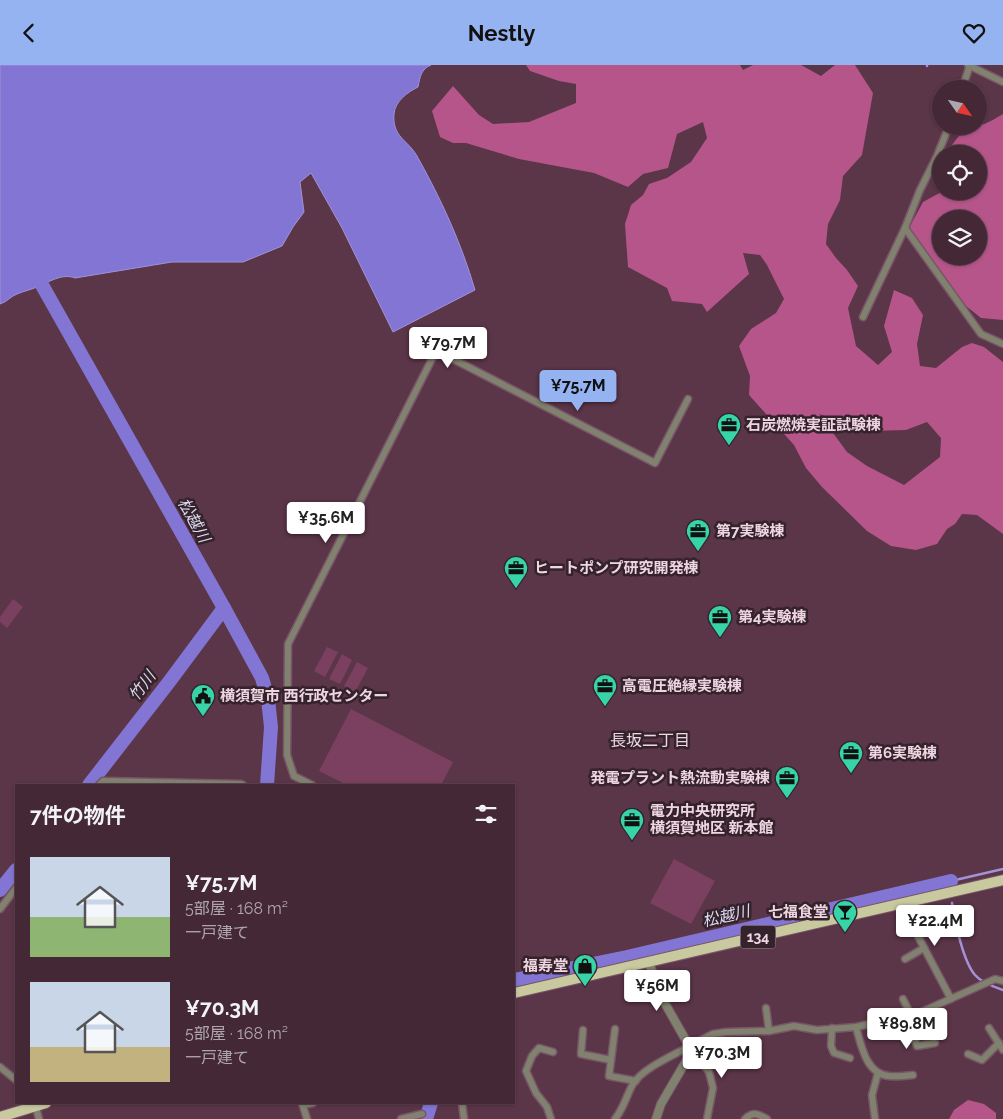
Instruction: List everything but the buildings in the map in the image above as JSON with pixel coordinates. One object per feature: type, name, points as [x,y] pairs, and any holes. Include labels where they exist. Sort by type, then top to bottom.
[{"type":"highway","name":"134","points":[[515,993],[1003,880]]},
{"type":"highway","points":[[0,1117],[35,1104]]},
{"type":"street","points":[[965,80],[969,65],[1003,82]]},
{"type":"street","points":[[863,317],[905,229],[920,190],[945,135]]},
{"type":"street","points":[[905,229],[981,333],[1003,344]]},
{"type":"street","points":[[414,339],[655,463],[688,399]]},
{"type":"street","points":[[310,784],[294,776],[287,755],[288,644],[436,351]]},
{"type":"street","points":[[100,784],[103,781],[241,784]]},
{"type":"street","points":[[0,909],[15,890]]},
{"type":"street","points":[[900,904],[951,999]]},
{"type":"street","points":[[905,959],[924,948]]},
{"type":"street","points":[[649,962],[659,993],[691,1049],[709,1071],[713,1088],[707,1119]]},
{"type":"street","points":[[656,1119],[661,1104],[691,1049],[699,1041],[713,1034],[726,1031],[769,1031],[794,1026],[818,1030],[856,1027],[919,1013],[995,979],[1003,981]]},
{"type":"street","points":[[903,999],[917,1046],[935,1043]]},
{"type":"street","points":[[766,1008],[769,1031]]},
{"type":"street","points":[[856,1027],[868,1061],[878,1073],[888,1076],[913,1075]]},
{"type":"street","points":[[832,1028],[831,1046],[834,1053],[850,1059]]},
{"type":"street","points":[[989,1028],[1003,1050]]},
{"type":"street","points":[[615,1029],[608,1076],[636,1081]]},
{"type":"street","points":[[583,1030],[581,1054],[611,1060]]},
{"type":"street","points":[[968,1054],[982,1060],[999,1043]]},
{"type":"street","points":[[551,1119],[547,1107],[536,1093],[526,1071],[532,1056],[539,1048],[553,1052]]},
{"type":"street","points":[[615,1119],[625,1105],[636,1081],[642,1073],[691,1049]]},
{"type":"street","points":[[0,1067],[15,1079]]},
{"type":"street","points":[[875,1119],[872,1095],[878,1073]]},
{"type":"street","points":[[35,1104],[39,1119]]},
{"type":"street","points":[[302,1104],[307,1119]]},
{"type":"street","points":[[462,1104],[464,1119]]},
{"type":"street","points":[[745,1119],[750,1114],[758,1113],[767,1119]]},
{"type":"street","points":[[401,1119],[422,1115]]},
{"type":"shaded area","points":[[0,65],[431,65],[423,71],[418,87],[399,101],[394,114],[395,128],[417,156],[434,188],[457,238],[475,290],[393,332],[342,228],[311,173],[300,182],[304,212],[282,246],[243,262],[172,262],[75,278],[60,277],[15,295],[0,304]]},
{"type":"shaded area","points":[[526,65],[740,65],[743,70],[753,65],[801,65],[821,76],[835,65],[855,65],[873,93],[862,155],[843,176],[840,200],[828,224],[826,244],[858,286],[848,308],[856,346],[878,365],[892,352],[884,326],[894,290],[912,298],[923,315],[917,344],[920,366],[936,368],[962,347],[972,343],[984,347],[1003,362],[1003,534],[977,515],[962,514],[955,524],[947,529],[937,544],[916,550],[891,546],[867,531],[822,487],[806,468],[794,445],[749,395],[750,376],[739,346],[751,329],[776,313],[784,299],[760,255],[743,253],[749,274],[707,312],[702,304],[672,301],[667,288],[628,267],[625,224],[631,205],[643,195],[649,184],[667,178],[691,162],[707,138],[703,122],[677,134],[668,168],[643,174],[628,187],[594,173],[519,159],[466,143],[453,143],[440,137],[432,111],[453,86],[479,115],[493,124],[529,122],[576,103],[576,84],[559,81],[530,71]],"holes":[[[819,414],[870,431],[906,430],[927,422],[941,438],[940,457],[904,485],[867,466],[847,452]]]},
{"type":"shaded area","points":[[1003,114],[1003,320],[981,318],[966,306],[936,265],[987,265],[987,210],[932,210],[932,259],[909,228],[923,202],[932,197],[932,200],[987,200],[987,145],[952,145],[960,135],[988,135],[989,122]]},
{"type":"shaded area","points":[[13,599],[23,607],[7,628],[0,622],[0,617]]},
{"type":"shaded area","points":[[327,647],[338,652],[325,677],[314,671]]},
{"type":"shaded area","points":[[342,654],[352,660],[340,684],[329,679]]},
{"type":"shaded area","points":[[357,662],[368,668],[355,692],[344,686]]},
{"type":"shaded area","points":[[351,709],[453,762],[442,784],[345,784],[319,771]]},
{"type":"shaded area","points":[[674,859],[715,881],[691,924],[650,903]]},
{"type":"shaded area","points":[[968,1100],[984,1104],[996,1113],[996,1119],[949,1119],[954,1110]]},
{"type":"waterway","name":"松越川","points":[[42,285],[262,678],[268,699],[271,727],[267,784]]},
{"type":"waterway","name":"竹川","points":[[90,784],[224,608]]},
{"type":"waterway","name":"松越川","points":[[951,885],[951,881],[1003,869]]},
{"type":"waterway","name":"竹川","points":[[0,890],[15,871]]},
{"type":"waterway","name":"松越川","points":[[515,980],[627,957],[951,881]]},
{"type":"waterway","points":[[952,903],[960,941],[971,969],[981,980],[1003,990]]},
{"type":"waterway","points":[[426,1119],[431,1104]]},
{"type":"place","name":"石炭燃焼実証試験棟","points":[[729,446]]},
{"type":"place","name":"第7実験棟","points":[[698,552]]},
{"type":"place","name":"ヒートポンプ研究開発棟","points":[[516,589]]},
{"type":"place","name":"第4実験棟","points":[[720,638]]},
{"type":"place","name":"高電圧絶縁実験棟","points":[[605,707]]},
{"type":"place","name":"横須賀市 西行政センター","points":[[203,717]]},
{"type":"place","name":"第6実験棟","points":[[851,774]]},
{"type":"place","name":"発電プラント熱流動実験棟","points":[[787,799]]},
{"type":"place","name":"電力中央研究所 横須賀地区 新本館","points":[[632,841]]},
{"type":"place","name":"七福食堂","points":[[845,933]]},
{"type":"place","name":"福寿堂","points":[[585,987]]},
{"type":"district","name":"長坂二丁目","points":[[650,740]]}]
